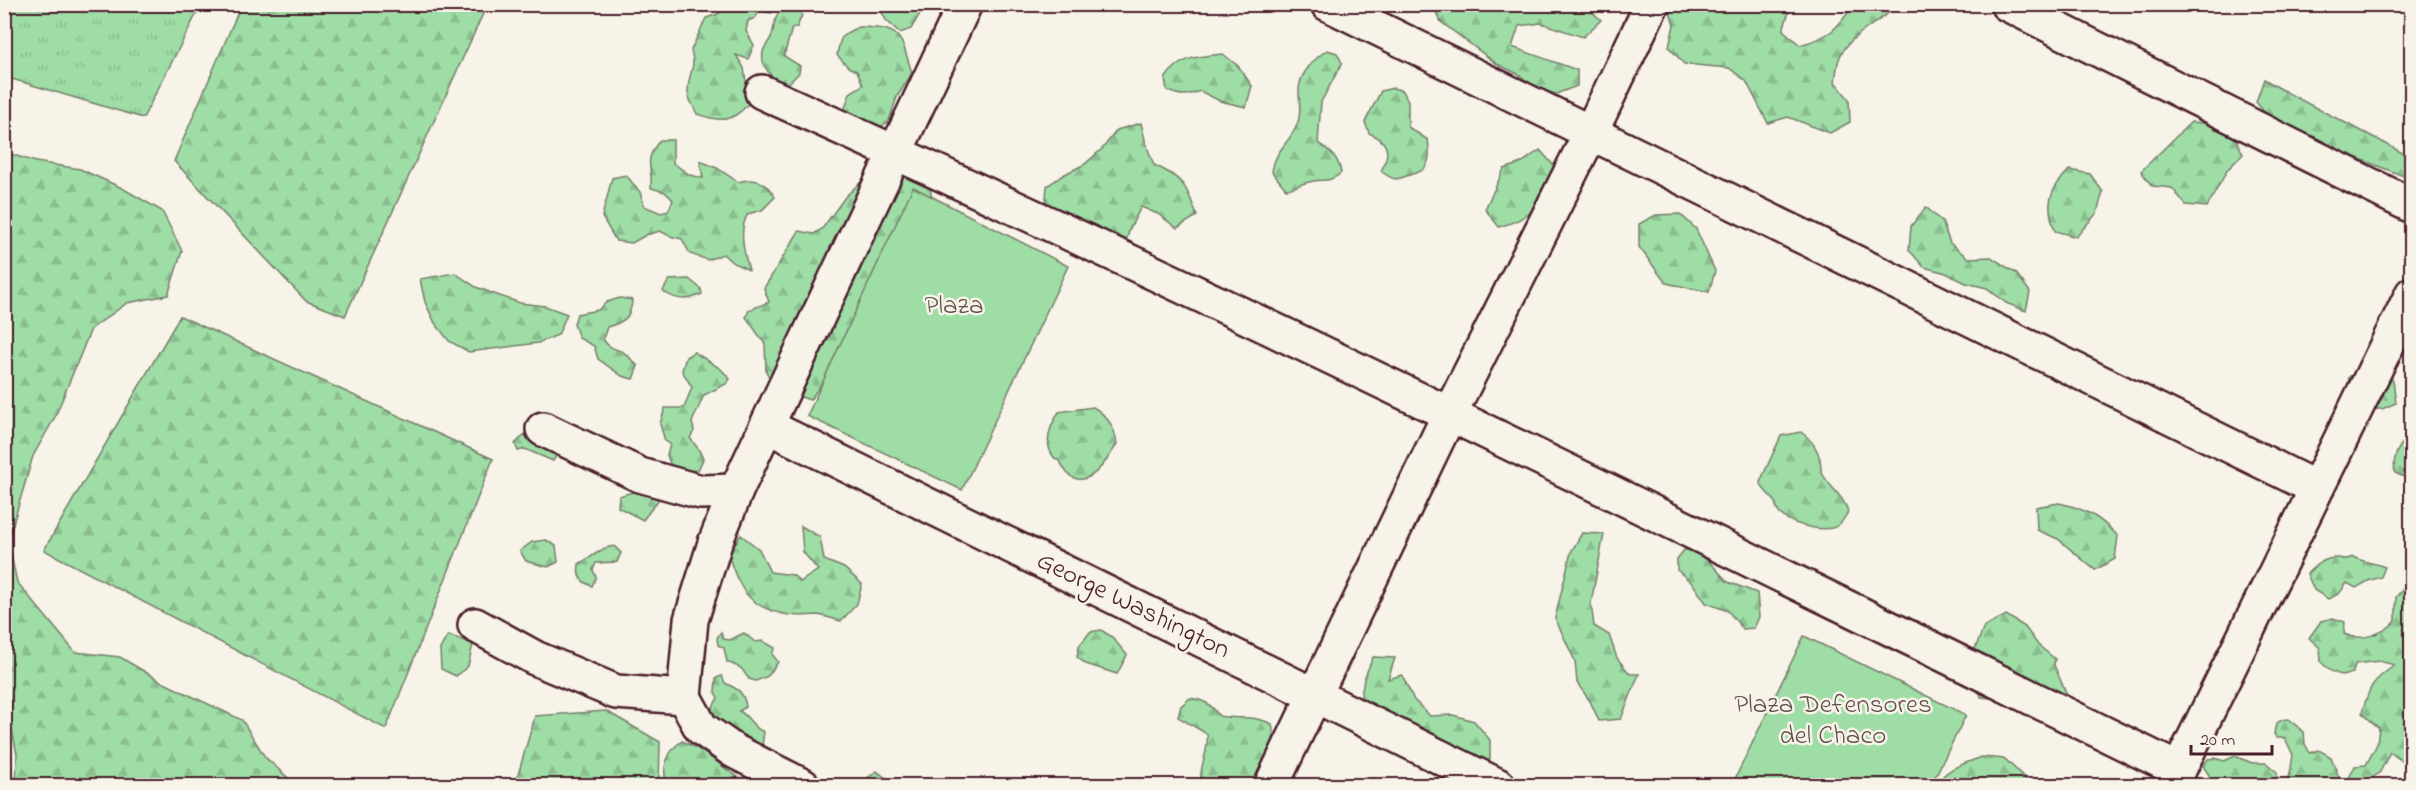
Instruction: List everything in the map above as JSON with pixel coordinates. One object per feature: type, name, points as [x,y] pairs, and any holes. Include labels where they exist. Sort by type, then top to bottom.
[{"type":"street","points":[[803,786],[734,751],[701,728],[684,697],[691,620],[714,543],[736,491],[965,4]]},
{"type":"street","points":[[1328,4],[2316,488]]},
{"type":"street","points":[[1270,786],[1450,413],[1591,132],[1652,4]]},
{"type":"street","points":[[2007,4],[2412,206]]},
{"type":"street","points":[[762,92],[895,152],[1450,413],[2175,778],[2316,488],[2403,334],[2412,294]]},
{"type":"street","name":"George Washington","points":[[767,426],[1499,786]]},
{"type":"street","points":[[543,429],[640,475],[701,492],[736,491]]},
{"type":"street","points":[[475,625],[535,658],[616,692],[684,697]]},
{"type":"green space","points":[[4,5],[201,5],[143,118],[5,77]]},
{"type":"green space","points":[[241,5],[487,5],[345,316],[306,301],[174,161]]},
{"type":"green space","points":[[725,5],[775,5],[776,8],[771,13],[760,11],[755,18],[748,21],[746,31],[754,45],[748,59],[736,55],[744,68],[749,103],[737,114],[720,119],[697,114],[689,97],[688,86],[693,63],[691,50],[706,18],[718,14]]},
{"type":"green space","points":[[878,5],[925,5],[911,29],[900,33],[886,20]]},
{"type":"green space","points":[[1432,5],[1487,5],[1495,11],[1517,9],[1527,5],[1584,5],[1601,20],[1583,37],[1541,23],[1519,26],[1512,47],[1577,70],[1577,86],[1556,94],[1536,88],[1518,74],[1497,64],[1441,22]]},
{"type":"green space","points":[[1668,5],[1713,5],[1721,11],[1730,5],[1787,5],[1789,12],[1783,30],[1800,45],[1832,31],[1853,5],[1897,5],[1857,35],[1838,61],[1835,82],[1849,99],[1850,122],[1830,133],[1788,117],[1768,123],[1746,81],[1729,68],[1684,64],[1669,47],[1674,25]]},
{"type":"green space","points":[[797,8],[802,15],[797,27],[792,28],[784,56],[800,66],[799,73],[786,86],[773,77],[766,68],[763,52],[781,9]]},
{"type":"green space","points":[[859,27],[884,29],[897,36],[905,50],[912,73],[897,97],[889,121],[867,136],[855,127],[845,108],[850,93],[863,85],[857,71],[848,67],[837,55],[842,37]]},
{"type":"green space","points":[[1327,50],[1337,53],[1342,63],[1321,102],[1318,143],[1333,155],[1341,173],[1329,180],[1314,181],[1286,189],[1272,172],[1273,165],[1298,122],[1299,90],[1302,78],[1313,62]]},
{"type":"green space","points":[[1223,54],[1238,66],[1252,86],[1246,107],[1220,101],[1200,91],[1183,95],[1167,90],[1165,79],[1176,66],[1190,59]]},
{"type":"green space","points":[[2264,79],[2404,154],[2411,151],[2411,179],[2332,148],[2270,119],[2256,102]]},
{"type":"green space","points":[[1393,88],[1403,91],[1408,101],[1408,127],[1428,140],[1429,152],[1428,161],[1422,170],[1396,179],[1381,171],[1386,159],[1386,148],[1381,140],[1369,133],[1365,122],[1381,91]]},
{"type":"green space","points":[[2191,122],[2213,124],[2233,133],[2243,154],[2228,169],[2207,207],[2186,205],[2172,188],[2152,186],[2141,171]]},
{"type":"green space","points":[[1141,123],[1154,165],[1172,174],[1183,184],[1197,216],[1177,228],[1158,214],[1141,207],[1130,228],[1124,249],[1045,209],[1047,186],[1085,164],[1103,148],[1117,130]]},
{"type":"green space","points":[[660,140],[673,140],[673,163],[690,175],[703,178],[700,161],[717,168],[738,182],[755,180],[760,182],[772,192],[775,197],[762,210],[748,214],[745,220],[743,241],[749,270],[732,262],[723,254],[708,260],[690,254],[682,239],[660,231],[646,235],[632,243],[616,241],[602,217],[612,178],[626,175],[640,192],[644,206],[661,213],[668,211],[673,200],[665,192],[651,188],[650,159]]},
{"type":"green space","points":[[1540,150],[1555,167],[1543,199],[1530,213],[1499,227],[1485,209],[1504,169],[1521,163]]},
{"type":"green space","points":[[4,152],[36,162],[80,169],[122,188],[162,211],[182,251],[168,295],[127,303],[91,329],[55,417],[33,456],[8,541],[17,582],[75,652],[120,657],[162,682],[242,720],[265,757],[296,785],[16,785],[17,754],[4,691]]},
{"type":"green space","points":[[2069,170],[2090,174],[2103,192],[2097,213],[2076,237],[2055,231],[2050,213],[2053,191]]},
{"type":"green space","points":[[907,175],[930,188],[934,211],[875,309],[810,400],[792,394],[772,383],[766,371],[765,344],[746,317],[749,310],[769,302],[764,288],[799,231],[814,234],[822,229],[845,197],[867,176]]},
{"type":"green space","name":"Plaza","points":[[913,187],[1068,266],[962,490],[807,416]]},
{"type":"green space","points":[[1926,207],[1942,222],[1950,243],[1968,258],[1991,257],[2016,273],[2030,292],[2026,311],[2006,303],[1987,288],[1966,283],[1946,273],[1924,267],[1909,250],[1911,226]]},
{"type":"green space","points":[[1680,214],[1696,229],[1715,271],[1709,292],[1666,283],[1639,247],[1639,224],[1656,215]]},
{"type":"green space","points":[[455,273],[476,287],[497,295],[520,303],[545,306],[567,314],[558,335],[538,343],[469,352],[449,341],[435,323],[425,302],[420,279]]},
{"type":"green space","points":[[689,279],[701,289],[702,294],[682,299],[672,297],[663,291],[669,280]]},
{"type":"green space","points":[[620,298],[632,300],[630,311],[622,321],[607,327],[603,339],[610,346],[625,353],[638,366],[633,379],[622,376],[598,359],[594,346],[579,338],[574,324],[577,314],[598,310],[607,302]]},
{"type":"green space","points":[[180,316],[493,459],[386,729],[44,550]]},
{"type":"green space","points":[[694,352],[721,369],[730,379],[726,384],[704,395],[692,422],[694,431],[690,438],[703,459],[698,470],[685,471],[672,469],[667,455],[670,444],[665,441],[660,424],[665,408],[684,408],[692,387],[682,371],[686,357]]},
{"type":"green space","points":[[2366,364],[2384,365],[2393,380],[2396,403],[2382,409],[2366,409],[2347,390],[2349,377]]},
{"type":"green space","points":[[1093,407],[1110,422],[1117,444],[1097,471],[1083,479],[1075,478],[1068,474],[1050,451],[1049,434],[1059,412]]},
{"type":"green space","points":[[1801,432],[1811,440],[1820,459],[1822,473],[1846,506],[1848,512],[1840,524],[1835,527],[1804,526],[1784,517],[1779,513],[1774,500],[1760,482],[1781,436]]},
{"type":"green space","points":[[532,434],[558,453],[553,461],[525,449],[518,451],[515,444],[524,435]]},
{"type":"green space","points":[[2404,441],[2411,447],[2411,475],[2406,478],[2395,473],[2394,468],[2397,453]]},
{"type":"green space","points":[[633,492],[649,494],[659,499],[643,520],[618,507],[619,496]]},
{"type":"green space","points":[[2059,503],[2091,514],[2118,536],[2115,559],[2095,570],[2058,539],[2037,530],[2036,507]]},
{"type":"green space","points":[[801,526],[820,537],[824,560],[844,568],[862,584],[857,604],[841,621],[818,615],[789,615],[765,608],[748,596],[737,578],[728,554],[741,535],[759,549],[770,572],[793,575],[800,582],[818,570],[803,552]]},
{"type":"green space","points":[[1582,533],[1604,534],[1591,603],[1594,626],[1609,635],[1617,658],[1630,674],[1639,674],[1621,719],[1599,721],[1590,701],[1577,683],[1575,661],[1555,618],[1571,552]]},
{"type":"green space","points":[[546,540],[556,546],[558,562],[548,567],[526,561],[520,551],[532,542]]},
{"type":"green space","points":[[614,546],[621,553],[617,562],[596,563],[593,570],[596,577],[592,586],[582,580],[578,572],[579,564],[605,548]]},
{"type":"green space","points":[[1684,550],[1696,551],[1705,557],[1728,582],[1757,593],[1759,617],[1754,628],[1743,629],[1728,611],[1706,603],[1693,584],[1677,570],[1677,559]]},
{"type":"green space","points":[[2353,557],[2385,567],[2381,577],[2356,588],[2347,583],[2339,594],[2328,599],[2314,590],[2307,574],[2313,568],[2329,559]]},
{"type":"green space","points":[[2403,589],[2412,595],[2411,656],[2407,658],[2412,660],[2411,761],[2403,762],[2390,752],[2380,772],[2366,783],[2349,778],[2355,766],[2366,765],[2377,744],[2379,728],[2362,713],[2372,685],[2395,665],[2379,661],[2355,664],[2353,673],[2342,676],[2329,670],[2321,662],[2320,648],[2309,638],[2321,621],[2333,618],[2345,622],[2344,634],[2351,636],[2364,637],[2385,630],[2396,621],[2396,597]]},
{"type":"green space","points":[[2006,615],[2025,627],[2038,645],[2055,659],[2054,665],[2072,707],[1981,697],[1976,674],[1975,649],[1984,627]]},
{"type":"green space","points":[[1101,630],[1112,637],[1127,655],[1117,674],[1086,664],[1077,657],[1079,646],[1090,632]]},
{"type":"green space","points":[[721,632],[723,639],[730,640],[744,633],[755,642],[763,641],[775,648],[772,654],[778,662],[768,676],[756,681],[749,679],[741,668],[727,662],[724,648],[718,645],[717,638]]},
{"type":"green space","points":[[448,635],[473,644],[468,666],[456,676],[441,669],[440,649]]},
{"type":"green space","name":"Plaza Defensores del Chaco","points":[[1804,636],[1966,715],[1931,785],[1732,785]]},
{"type":"green space","points":[[1373,657],[1395,658],[1388,679],[1402,675],[1414,700],[1430,716],[1453,715],[1474,721],[1490,740],[1490,761],[1468,764],[1360,702],[1364,679]]},
{"type":"green space","points":[[722,676],[725,683],[744,697],[746,707],[739,711],[764,732],[762,746],[732,734],[711,710],[718,698],[715,692],[716,678]]},
{"type":"green space","points":[[1190,698],[1207,703],[1219,716],[1252,718],[1272,724],[1272,749],[1256,785],[1202,785],[1201,772],[1207,747],[1207,734],[1178,717],[1181,706]]},
{"type":"green space","points":[[606,711],[660,742],[659,785],[515,785],[535,716]]},
{"type":"green space","points":[[2288,719],[2304,732],[2305,744],[2310,753],[2319,750],[2331,757],[2342,785],[2283,785],[2290,774],[2293,755],[2285,738],[2277,738],[2274,734],[2277,723]]},
{"type":"green space","points":[[682,741],[692,745],[744,781],[754,785],[667,785],[665,766],[667,760],[672,750]]},
{"type":"green space","points":[[2235,756],[2252,763],[2266,763],[2277,772],[2276,785],[2211,785],[2209,775],[2203,766],[2208,759],[2215,758],[2224,761]]},
{"type":"green space","points":[[1982,757],[2005,759],[2032,785],[1937,785],[1950,770]]},
{"type":"green space","points":[[877,771],[886,778],[913,785],[867,785],[865,780]]}]
